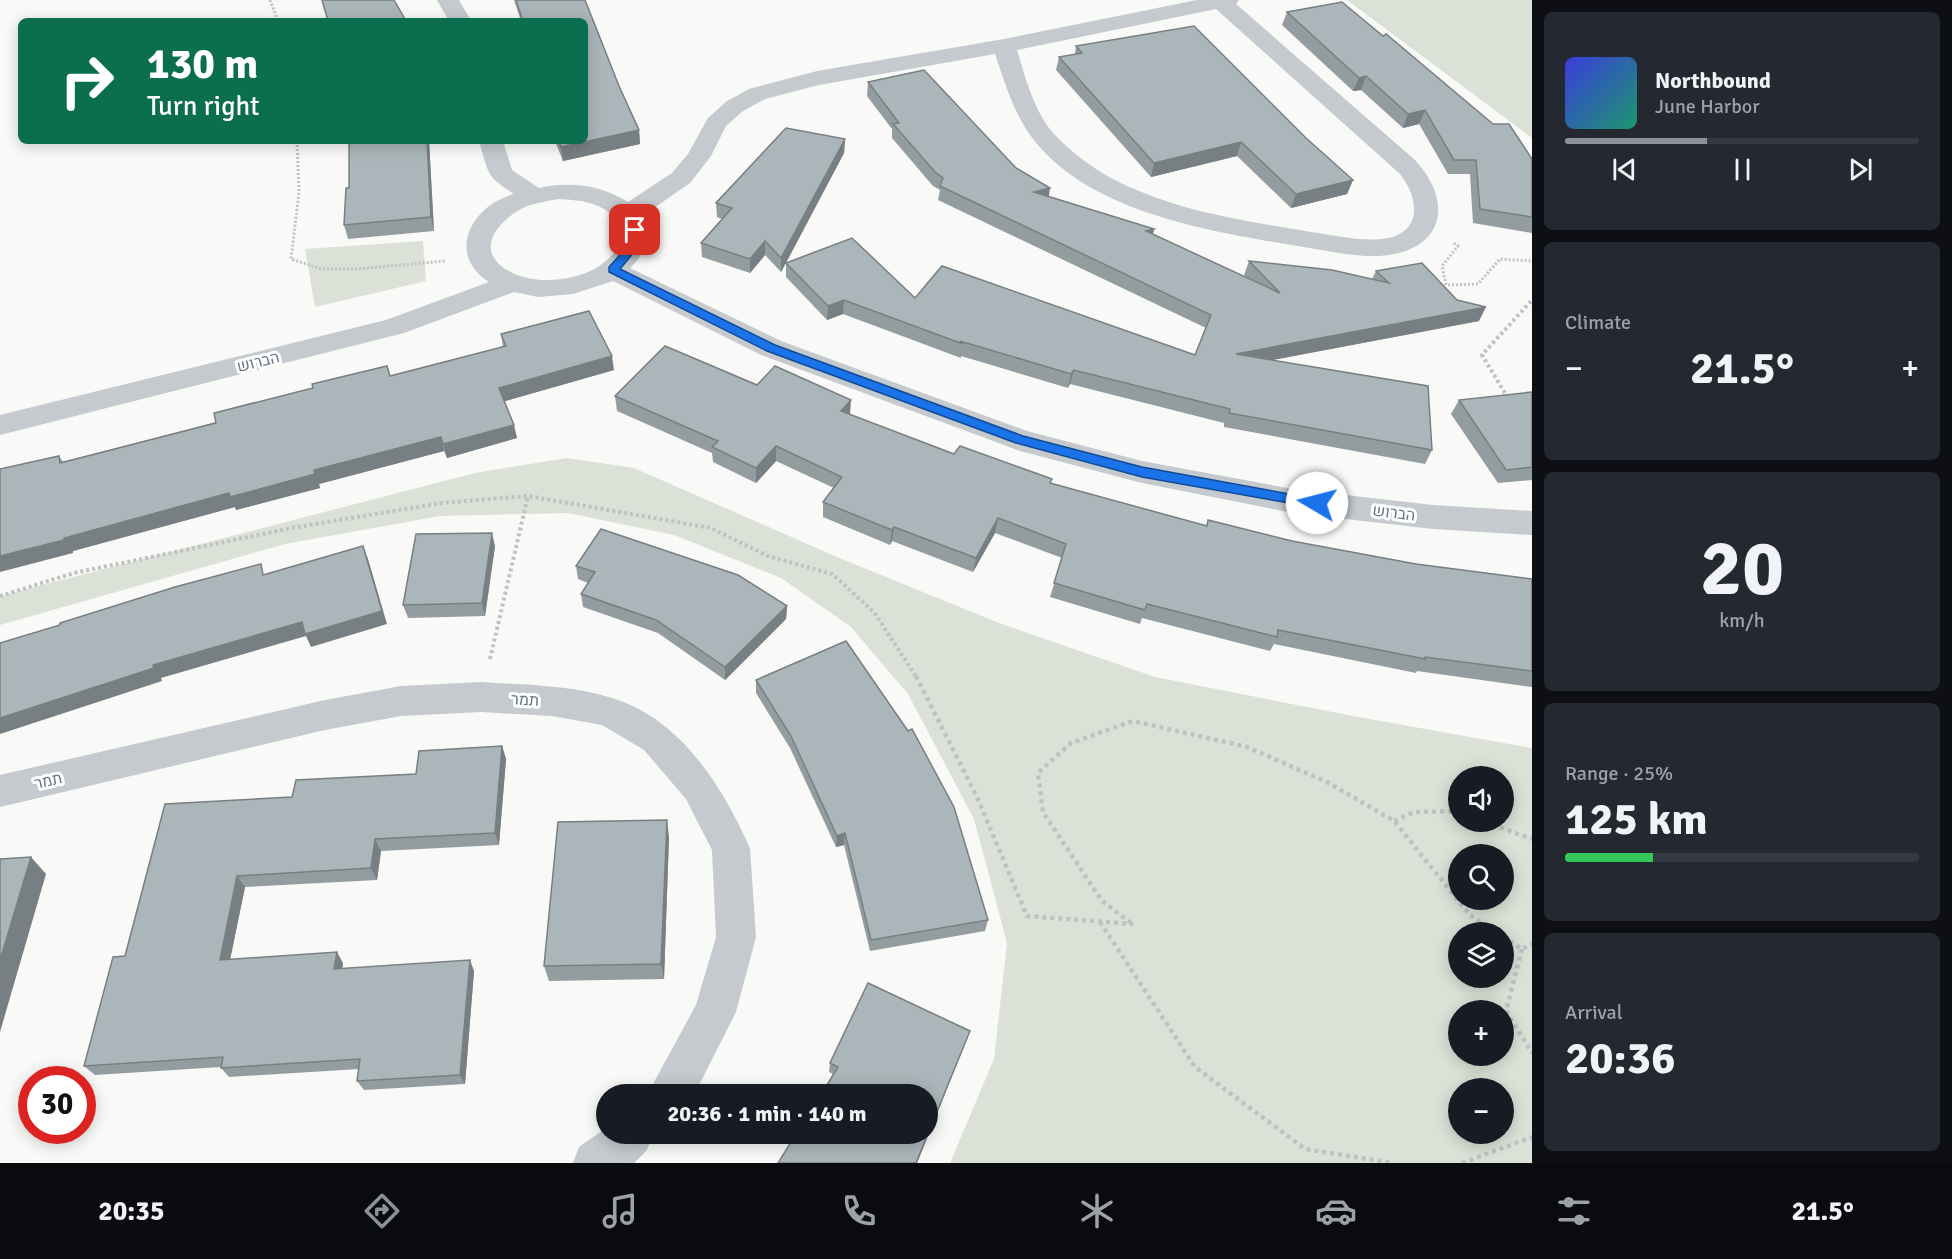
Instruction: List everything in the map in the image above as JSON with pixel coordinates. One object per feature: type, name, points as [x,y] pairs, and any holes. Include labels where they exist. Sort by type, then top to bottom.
[{"type":"street","points":[[448,0],[458,18]]},
{"type":"street","points":[[628,214],[681,178],[699,156],[716,123],[735,106],[757,94],[817,78],[1004,46],[1224,1],[1392,152],[1414,175],[1428,204],[1428,221],[1415,238],[1391,247],[1351,246],[1245,229],[1140,201],[1076,167],[1054,149],[1029,119],[1004,46]]},
{"type":"street","points":[[492,144],[501,174],[532,195]]},
{"type":"street","points":[[558,191],[585,192],[608,199],[628,214],[635,230],[634,246],[613,270],[590,281],[562,287],[539,288],[512,283],[491,272],[479,257],[476,240],[483,224],[508,204],[532,195],[558,191]]},
{"type":"street","name":"הברוש","points":[[613,270],[771,348],[1020,440],[1142,472],[1293,501],[1433,517],[1532,523]]},
{"type":"street","name":"הברוש","points":[[0,425],[394,327],[512,283]]},
{"type":"street","name":"תמר","points":[[0,791],[325,715],[401,701],[481,697],[552,700],[609,712],[657,739],[699,788],[730,848],[736,937],[715,1011],[677,1084]]},
{"type":"street","points":[[595,1163],[622,1144]]},
{"type":"path","points":[[270,0],[277,18]]},
{"type":"path","points":[[297,144],[299,192],[291,259],[322,269],[357,269],[479,257]]},
{"type":"path","points":[[1428,221],[1458,246],[1442,266],[1446,285],[1478,284],[1500,260],[1532,261]]},
{"type":"path","points":[[1510,402],[1482,355],[1532,300]]},
{"type":"path","points":[[481,697],[528,496]]},
{"type":"path","points":[[0,596],[74,573],[292,528],[441,503],[528,496],[711,528],[768,556],[832,574],[874,612],[917,677],[977,797],[1027,916],[1132,924],[1102,901],[1042,812],[1038,773],[1071,743],[1133,721],[1247,747],[1327,782],[1394,821],[1470,915],[1480,922]]},
{"type":"path","points":[[1394,821],[1414,812],[1448,811]]},
{"type":"path","points":[[1513,832],[1532,839]]},
{"type":"path","points":[[1099,922],[1195,1068],[1305,1149],[1393,1163]]},
{"type":"path","points":[[1514,944],[1522,949]]},
{"type":"path","points":[[1532,944],[1522,949],[1506,1011],[1532,1053]]},
{"type":"path","points":[[1462,1163],[1532,1137]]},
{"type":"shaded area","points":[[1347,0],[1532,0],[1532,138]]},
{"type":"shaded area","points":[[423,241],[426,281],[315,307],[305,249]]},
{"type":"shaded area","points":[[567,458],[634,468],[837,557],[999,623],[1155,677],[1532,748],[1532,1163],[950,1163],[994,1059],[1007,943],[974,819],[908,694],[851,627],[781,578],[674,535],[568,513],[440,516],[285,544],[0,625],[0,596],[475,473]]},
{"type":"building","points":[[322,0],[394,0],[404,18],[327,18]]},
{"type":"building","points":[[516,0],[585,0],[639,130],[588,141],[588,18],[522,18]]},
{"type":"building","points":[[1342,2],[1383,36],[1386,34],[1493,124],[1509,124],[1532,159],[1532,217],[1480,209],[1476,160],[1454,160],[1425,110],[1408,114],[1366,76],[1359,78],[1287,12]]},
{"type":"building","points":[[1194,26],[1306,138],[1353,180],[1296,194],[1241,142],[1154,163],[1059,57],[1082,53],[1076,46]]},
{"type":"building","points":[[924,70],[1016,168],[1050,188],[1034,192],[1154,229],[1146,231],[1280,293],[1249,261],[1332,270],[1389,283],[1376,271],[1422,263],[1457,300],[1486,307],[1236,354],[1428,386],[1432,450],[1229,413],[1230,409],[1074,370],[1071,374],[960,341],[963,344],[844,300],[828,306],[786,263],[852,238],[915,298],[942,266],[1195,355],[1211,315],[940,186],[943,178],[893,124],[899,123],[868,82]]},
{"type":"building","points":[[786,128],[845,139],[781,258],[765,241],[750,259],[701,243],[732,208],[716,203]]},
{"type":"building","points":[[349,144],[427,144],[431,217],[344,225],[346,188],[349,188]]},
{"type":"building","points":[[589,311],[612,356],[499,388],[514,425],[443,444],[441,437],[314,470],[315,474],[230,497],[229,493],[0,556],[0,469],[59,456],[60,463],[216,423],[214,413],[313,388],[312,384],[387,366],[390,376],[506,346],[501,334]]},
{"type":"building","points":[[665,346],[757,385],[775,366],[851,400],[841,411],[954,454],[960,446],[1052,479],[1050,483],[1207,526],[1208,520],[1292,541],[1416,564],[1532,579],[1532,671],[1425,657],[1425,659],[1278,630],[1277,637],[1147,604],[1145,610],[1054,583],[1066,544],[998,518],[976,558],[894,527],[892,530],[823,502],[842,477],[776,446],[756,468],[712,447],[718,441],[615,396]]},
{"type":"building","points":[[1532,392],[1532,467],[1506,470],[1459,400]]},
{"type":"building","points":[[601,529],[738,575],[787,606],[725,667],[656,620],[581,594],[595,572],[576,566]]},
{"type":"building","points":[[492,533],[482,603],[403,605],[416,534]]},
{"type":"building","points":[[363,546],[382,611],[305,634],[302,622],[153,665],[154,668],[0,718],[0,643],[175,587],[261,564],[263,575]]},
{"type":"building","points":[[846,641],[908,731],[912,729],[954,807],[988,920],[871,940],[845,833],[837,836],[791,736],[756,680]]},
{"type":"building","points":[[502,746],[495,833],[375,839],[371,868],[237,876],[220,960],[337,952],[334,969],[470,960],[460,1075],[357,1081],[360,1059],[221,1068],[223,1057],[84,1066],[113,957],[125,956],[165,804],[292,797],[296,780],[416,774],[419,751]]},
{"type":"building","points":[[667,820],[661,964],[544,966],[558,822]]},
{"type":"building","points":[[31,857],[0,960],[0,859]]},
{"type":"building","points":[[868,983],[970,1031],[938,1109],[938,1084],[828,1084],[838,1067],[830,1063]]},
{"type":"building","points":[[790,1144],[924,1144],[916,1163],[778,1163]]},
{"type":"route","points":[[635,230],[634,246],[613,270],[771,348],[1020,440],[1142,472],[1293,501],[1317,503]]}]
